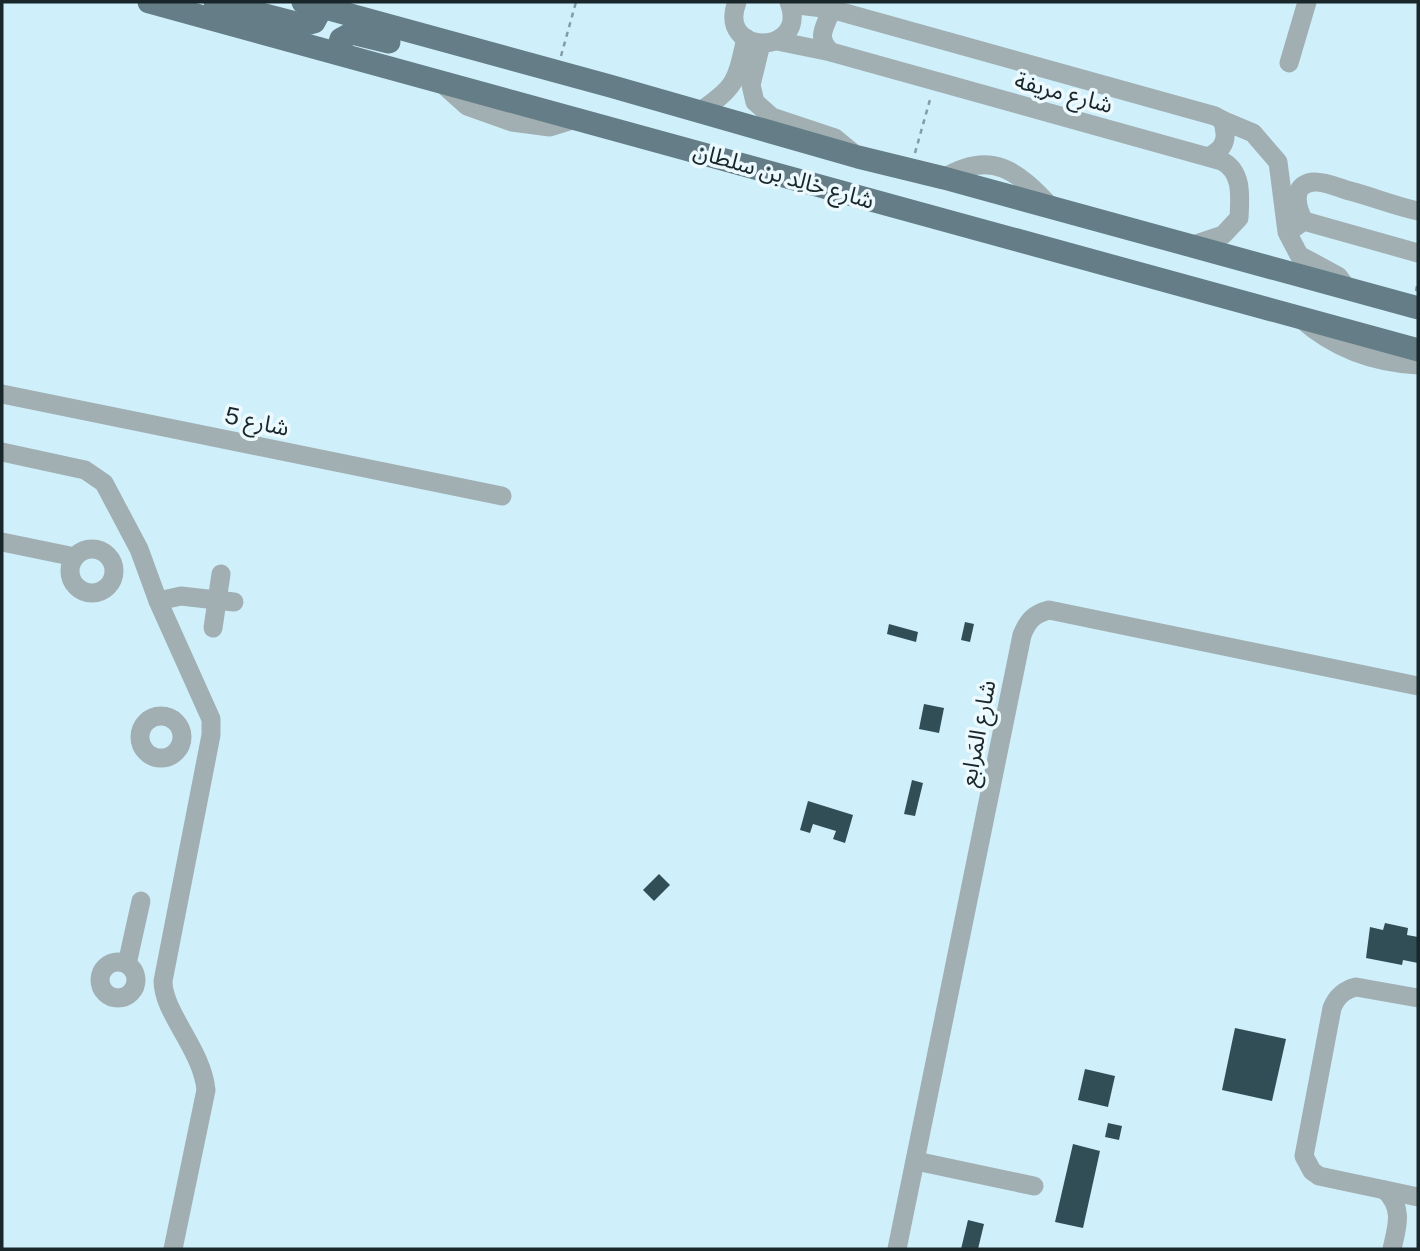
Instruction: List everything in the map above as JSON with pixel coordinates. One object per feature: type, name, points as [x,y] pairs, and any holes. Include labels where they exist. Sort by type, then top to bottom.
[{"type":"main road","name":"شارع خالِد بن سلطان","points":[[149,2],[1418,350]]},
{"type":"main road","points":[[215,2],[303,25],[314,22],[329,7]]},
{"type":"main road","name":"شارع خالِد بن سلطان","points":[[329,7],[858,157],[1193,245],[1418,308]]},
{"type":"main road","points":[[337,52],[341,39],[352,33],[475,65],[503,68],[529,65]]},
{"type":"street","points":[[737,2],[733,17],[740,33],[761,41]]},
{"type":"street","points":[[1289,63],[1307,2]]},
{"type":"street","points":[[699,112],[720,98],[734,83],[761,41],[789,29],[792,21],[789,3],[831,5],[1222,120],[1253,133],[1278,162],[1287,232],[1299,255],[1338,276],[1347,288]]},
{"type":"street","points":[[831,5],[821,31],[822,39],[831,52]]},
{"type":"street","points":[[761,41],[751,85],[755,102],[772,117],[835,138],[858,157]]},
{"type":"street","name":"شارع مريفة","points":[[761,41],[831,52],[1210,156],[1229,164],[1236,173],[1240,194],[1239,218],[1223,235],[1193,245]]},
{"type":"street","points":[[1210,156],[1218,152],[1226,138],[1222,120]]},
{"type":"street","points":[[1418,211],[1312,182],[1305,185],[1296,196],[1295,204],[1304,221],[1418,253]]},
{"type":"street","points":[[1287,232],[1304,221]]},
{"type":"street","points":[[1301,318],[1319,335],[1345,349],[1371,359],[1418,365]]},
{"type":"street","name":"شارع 5","points":[[2,394],[502,496]]},
{"type":"street","points":[[2,452],[85,470],[95,475],[111,491],[139,549],[158,601],[211,719],[212,736],[163,988],[202,1066],[206,1090],[173,1249]]},
{"type":"street","points":[[2,542],[75,557]]},
{"type":"street","points":[[93,549],[103,552],[110,560],[113,570],[105,589],[95,593],[85,592],[76,586],[70,577],[70,566],[75,557],[83,551],[93,549]]},
{"type":"street","points":[[110,560],[139,549]]},
{"type":"street","points":[[213,628],[226,601],[221,574]]},
{"type":"street","points":[[158,601],[181,596],[226,601]]},
{"type":"street","name":"شارع المَرابع","points":[[897,1249],[1022,635],[1027,622],[1037,614],[1049,610],[1418,686]]},
{"type":"street","points":[[183,741],[209,746]]},
{"type":"street","points":[[141,901],[131,973],[163,988]]},
{"type":"street","points":[[1418,998],[1356,987],[1348,989],[1336,1000],[1332,1008],[1305,1148],[1307,1164],[1319,1176],[1418,1199]]},
{"type":"street","points":[[916,1161],[1034,1186]]},
{"type":"street","points":[[1385,1190],[1395,1201],[1399,1215],[1392,1249]]},
{"type":"street","points":[[1399,1215],[1418,1199]]},
{"type":"path","points":[[556,71],[576,2]]},
{"type":"path","points":[[911,170],[934,81]]},
{"type":"building","points":[[965,622],[974,624],[970,642],[961,640]]},
{"type":"building","points":[[889,624],[918,632],[916,642],[887,634]]},
{"type":"building","points":[[924,704],[944,708],[939,733],[919,729]]},
{"type":"building","points":[[912,780],[923,783],[915,816],[904,814]]},
{"type":"building","points":[[808,801],[853,815],[845,843],[833,839],[836,831],[813,824],[810,833],[800,830]]},
{"type":"building","points":[[659,874],[670,885],[654,901],[643,890]]},
{"type":"building","points":[[1385,923],[1408,928],[1407,935],[1418,937],[1418,963],[1403,960],[1402,965],[1366,958],[1370,927],[1383,930]]},
{"type":"building","points":[[1235,1028],[1286,1039],[1272,1101],[1222,1090]]},
{"type":"building","points":[[1085,1069],[1115,1076],[1108,1107],[1078,1100]]},
{"type":"building","points":[[1108,1123],[1122,1126],[1119,1140],[1105,1137]]},
{"type":"building","points":[[1073,1144],[1100,1151],[1083,1228],[1055,1222]]},
{"type":"building","points":[[968,1220],[984,1224],[978,1249],[961,1249]]}]
